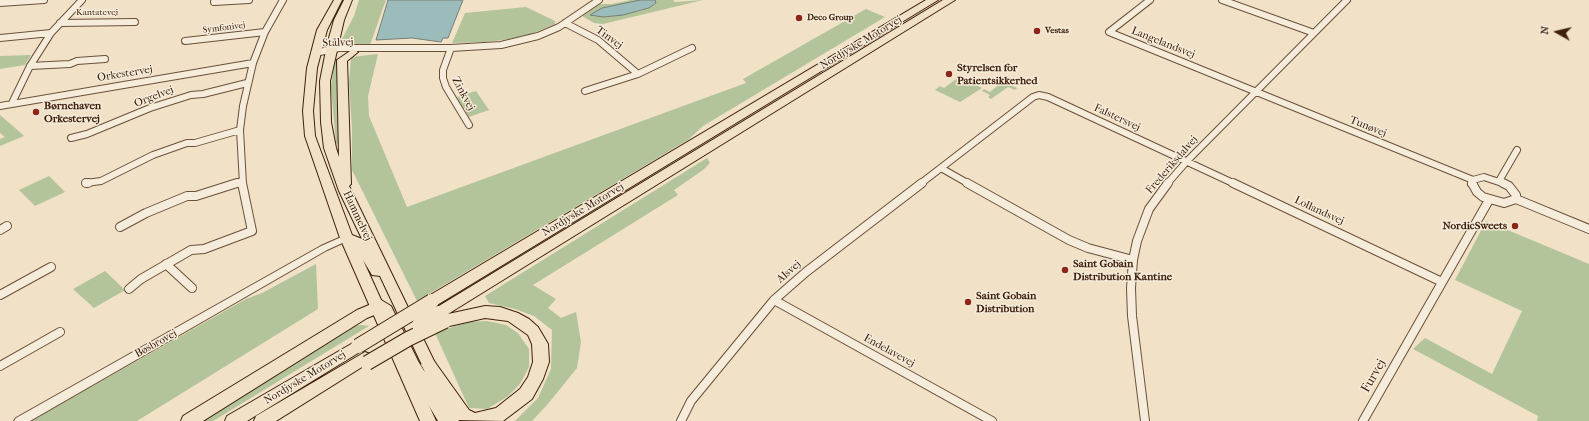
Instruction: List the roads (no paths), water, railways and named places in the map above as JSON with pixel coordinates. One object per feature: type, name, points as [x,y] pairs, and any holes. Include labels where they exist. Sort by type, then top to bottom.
[{"type":"highway","name":"Nordjyske Motorvej","points":[[439,312],[933,0]]},
{"type":"highway","name":"Nordjyske Motorvej","points":[[262,421],[363,356],[439,312],[950,0]]},
{"type":"highway","points":[[189,421],[376,306],[381,306],[386,310],[412,365],[447,421]]},
{"type":"highway","points":[[268,421],[363,356],[408,339],[439,312],[466,315],[485,312],[500,313],[513,317],[533,331],[540,344],[541,362],[535,379],[526,394],[491,421]]},
{"type":"highway","name":"Nordjyske Motorvej","points":[[233,421],[363,356]]},
{"type":"highway","points":[[429,365],[457,408],[468,418],[482,419],[504,412]]},
{"type":"main road","name":"Hammelvej","points":[[338,0],[322,30],[315,53],[309,92],[310,136],[324,179],[349,241],[376,306],[428,421]]},
{"type":"main road","name":"Hammelvej","points":[[348,0],[339,20],[330,51],[325,81],[326,122],[333,160],[361,225],[429,365],[451,421]]},
{"type":"main road","points":[[346,191],[342,60],[353,52]]},
{"type":"main road","points":[[361,225],[360,230],[349,241],[362,247],[401,308]]},
{"type":"street","points":[[0,3],[44,0]]},
{"type":"street","name":"Kantatevej","points":[[12,103],[30,66],[51,33],[82,0]]},
{"type":"street","points":[[214,2],[248,0]]},
{"type":"street","points":[[129,289],[140,279],[190,250],[204,249],[252,231],[242,181],[240,130],[247,83],[253,63],[265,32],[283,0]]},
{"type":"street","name":"Stålvej","points":[[315,53],[330,51],[479,47],[519,41],[538,36],[565,23],[599,0]]},
{"type":"street","name":"Langelandsvej","points":[[1150,0],[1110,32],[1256,92]]},
{"type":"street","points":[[1222,0],[1314,33]]},
{"type":"street","name":"Frederiksdalvej","points":[[1145,421],[1132,316],[1133,260],[1137,242],[1149,209],[1160,192],[1187,161],[1347,0]]},
{"type":"street","name":"Kantatevej","points":[[60,23],[106,21],[107,23],[135,22]]},
{"type":"street","name":"Tinvej","points":[[565,23],[598,40],[638,74]]},
{"type":"street","name":"Symfonivej","points":[[185,41],[265,32]]},
{"type":"street","points":[[0,38],[51,33]]},
{"type":"street","name":"Zinkvej","points":[[451,48],[443,70],[443,78],[446,87],[469,125]]},
{"type":"street","points":[[585,91],[649,70],[692,48]]},
{"type":"street","name":"Stålvej","points":[[330,51],[353,52],[416,49]]},
{"type":"street","points":[[30,66],[70,64],[77,61],[105,59]]},
{"type":"street","name":"Orkestervej","points":[[0,106],[253,63]]},
{"type":"street","name":"Orgelvej","points":[[71,138],[87,134],[150,108],[192,95],[203,94],[247,83]]},
{"type":"street","name":"Tunøvej","points":[[1256,92],[1473,180]]},
{"type":"street","name":"Falstersvej","points":[[1039,95],[1048,97],[1187,161]]},
{"type":"street","name":"Alsvej","points":[[681,421],[691,401],[774,300],[806,272],[1033,97],[1039,95]]},
{"type":"street","points":[[86,183],[100,180],[140,163],[153,155],[187,143],[196,143],[240,130]]},
{"type":"street","points":[[1499,180],[1517,150]]},
{"type":"street","name":"Lollandsvej","points":[[1187,161],[1442,282]]},
{"type":"street","points":[[941,168],[1069,240],[1088,248],[1133,260]]},
{"type":"street","points":[[1484,177],[1499,180],[1514,191],[1516,199],[1511,202],[1504,203],[1489,200],[1473,188],[1471,184],[1473,180],[1484,177]]},
{"type":"street","points":[[120,227],[146,213],[187,196],[196,196],[242,181]]},
{"type":"street","points":[[1516,199],[1589,228]]},
{"type":"street","points":[[1442,282],[1489,200]]},
{"type":"street","name":"Bøsbrovej","points":[[20,421],[293,268],[349,241]]},
{"type":"street","points":[[166,264],[192,288]]},
{"type":"street","points":[[0,295],[51,267]]},
{"type":"street","name":"Furvej","points":[[1363,421],[1442,282]]},
{"type":"street","name":"Endelavevej","points":[[774,300],[992,421]]},
{"type":"street","points":[[0,366],[60,332]]},
{"type":"water","points":[[388,0],[463,0],[448,38],[443,38],[441,42],[412,38],[376,40]]},
{"type":"water","points":[[640,0],[655,0],[656,3],[649,8],[623,15],[603,17],[590,15],[602,8]]},
{"type":"place","name":"Deco Group","points":[[799,18]]},
{"type":"place","name":"Vestas","points":[[1037,31]]},
{"type":"place","name":"Styrelsen for Patientsikkerhed","points":[[949,74]]},
{"type":"place","name":"Børnehaven Orkestervej","points":[[36,112]]},
{"type":"place","name":"NordicSweets","points":[[1515,226]]},
{"type":"place","name":"Saint Gobain Distribution Kantine","points":[[1065,270]]},
{"type":"place","name":"Saint Gobain Distribution","points":[[968,302]]}]
